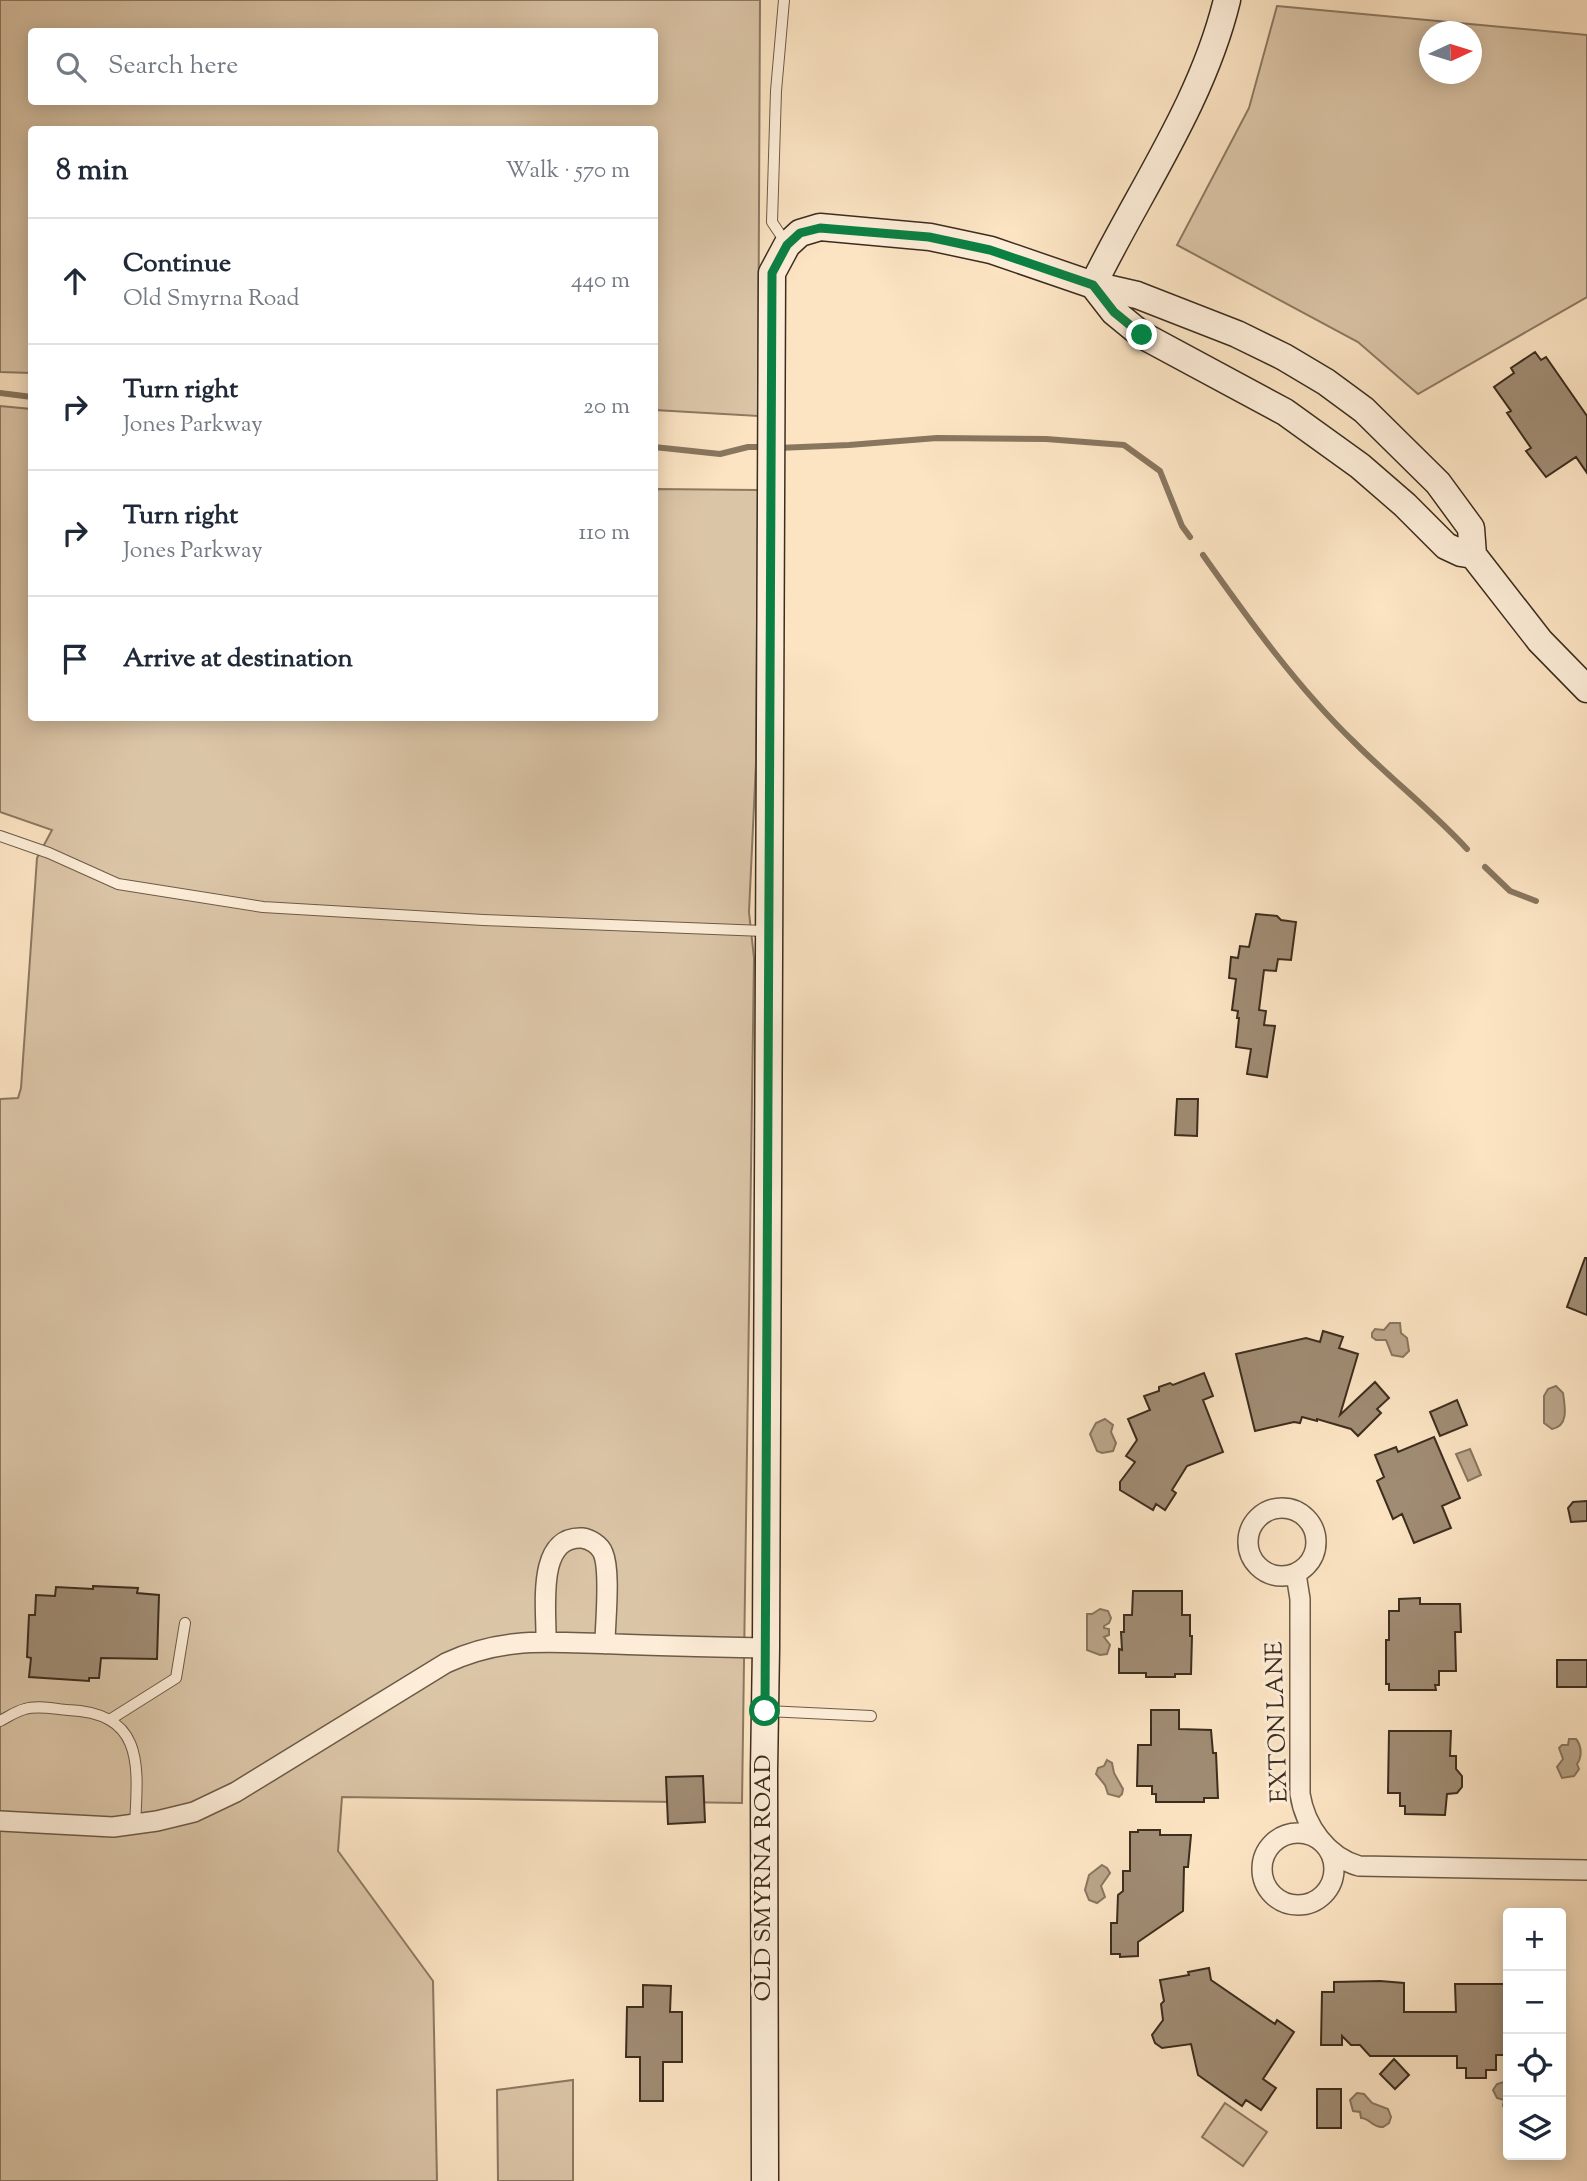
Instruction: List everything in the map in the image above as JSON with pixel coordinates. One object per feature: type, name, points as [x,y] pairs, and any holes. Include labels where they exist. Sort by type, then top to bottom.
[{"type":"street","points":[[1093,285],[1197,87],[1222,23],[1227,0]]},
{"type":"street","points":[[787,245],[800,233],[820,228],[918,236],[990,250],[1093,285],[1137,295],[1237,334],[1284,357],[1326,382],[1364,410],[1437,483],[1471,528],[1473,555],[1540,641],[1587,689]]},
{"type":"street","name":"OLD SMYRNA ROAD","points":[[765,2181],[772,273],[787,245]]},
{"type":"street","points":[[1093,285],[1114,312],[1142,335],[1285,412],[1360,466],[1446,546],[1473,555]]},
{"type":"street","points":[[546,1642],[549,1560],[560,1545],[581,1538],[592,1541],[603,1553],[606,1571],[605,1644]]},
{"type":"street","name":"EXTON LANE","points":[[1296,1574],[1300,1599],[1300,1794],[1307,1817],[1324,1844],[1338,1858],[1359,1866],[1587,1870]]},
{"type":"street","points":[[0,1821],[89,1827],[135,1825],[177,1817],[221,1801],[414,1682],[463,1655],[499,1644],[546,1642],[766,1648]]},
{"type":"lane","points":[[784,0],[776,91],[772,222],[787,245]]},
{"type":"lane","points":[[0,836],[48,853],[118,884],[263,907],[483,920],[768,931]]},
{"type":"lane","points":[[111,1719],[176,1678],[185,1623]]},
{"type":"lane","points":[[0,1721],[27,1708],[84,1710],[111,1719],[130,1741],[138,1768],[135,1825]]},
{"type":"lane","points":[[765,1711],[871,1716]]},
{"type":"shaded area","points":[[0,0],[760,0],[758,416],[658,410],[658,126],[28,126],[28,373],[0,372]]},
{"type":"shaded area","points":[[1277,6],[1437,21],[1419,21],[1419,84],[1482,84],[1482,25],[1587,35],[1587,297],[1418,394],[1358,342],[1177,245],[1249,108]]},
{"type":"shaded area","points":[[0,406],[28,409],[28,721],[658,721],[658,489],[758,490],[756,763],[749,912],[754,958],[742,1803],[342,1797],[338,1851],[433,1981],[437,2181],[0,2181],[0,1099],[18,1098],[21,1088],[37,858],[52,830],[0,812]]},
{"type":"shaded area","points":[[1390,1323],[1400,1323],[1401,1333],[1407,1338],[1409,1351],[1403,1357],[1392,1355],[1386,1340],[1372,1337],[1375,1329],[1384,1330]]},
{"type":"shaded area","points":[[1556,1386],[1563,1393],[1565,1415],[1561,1424],[1552,1429],[1544,1423],[1544,1396],[1548,1389]]},
{"type":"shaded area","points":[[1105,1419],[1113,1425],[1111,1432],[1116,1443],[1113,1451],[1102,1453],[1097,1451],[1090,1434],[1096,1423]]},
{"type":"shaded area","points":[[1470,1449],[1481,1475],[1468,1481],[1456,1454]]},
{"type":"shaded area","points":[[1100,1609],[1108,1611],[1111,1618],[1104,1626],[1109,1629],[1109,1635],[1104,1637],[1110,1645],[1107,1654],[1100,1655],[1087,1650],[1087,1614]]},
{"type":"shaded area","points":[[1569,1739],[1576,1739],[1580,1748],[1577,1764],[1579,1769],[1574,1776],[1562,1778],[1557,1767],[1563,1759],[1559,1748],[1568,1745]]},
{"type":"shaded area","points":[[1107,1760],[1112,1763],[1123,1789],[1119,1797],[1108,1794],[1096,1774],[1098,1768],[1104,1766]]},
{"type":"shaded area","points":[[1102,1865],[1110,1873],[1101,1886],[1105,1897],[1097,1903],[1089,1900],[1085,1890],[1089,1875]]},
{"type":"shaded area","points":[[573,2080],[573,2181],[498,2181],[497,2090]]},
{"type":"shaded area","points":[[1503,2082],[1503,2100],[1497,2098],[1493,2090],[1497,2084]]},
{"type":"shaded area","points":[[1357,2093],[1364,2094],[1372,2103],[1388,2109],[1391,2117],[1389,2123],[1383,2127],[1376,2126],[1361,2118],[1360,2112],[1353,2111],[1350,2100]]},
{"type":"shaded area","points":[[1225,2103],[1267,2132],[1243,2166],[1202,2137]]},
{"type":"building","points":[[1535,352],[1541,360],[1546,357],[1587,416],[1587,473],[1576,457],[1546,477],[1526,451],[1531,448],[1507,413],[1511,411],[1494,387],[1514,373],[1511,368]]},
{"type":"building","points":[[1256,914],[1277,916],[1281,920],[1296,922],[1291,960],[1278,959],[1276,971],[1264,970],[1259,1010],[1266,1011],[1264,1025],[1275,1026],[1267,1077],[1247,1074],[1251,1049],[1236,1047],[1239,1018],[1238,1011],[1232,1010],[1236,979],[1229,978],[1231,957],[1238,958],[1240,946],[1249,947]]},
{"type":"building","points":[[1177,1099],[1198,1099],[1197,1136],[1175,1135]]},
{"type":"building","points":[[1587,1258],[1587,1315],[1567,1307]]},
{"type":"building","points":[[1323,1331],[1343,1337],[1339,1348],[1358,1354],[1340,1415],[1375,1382],[1389,1398],[1377,1409],[1381,1413],[1358,1436],[1351,1429],[1302,1417],[1300,1423],[1255,1431],[1236,1354],[1306,1338],[1320,1342]]},
{"type":"building","points":[[1204,1373],[1213,1396],[1203,1400],[1223,1452],[1187,1466],[1172,1490],[1176,1493],[1165,1510],[1156,1504],[1153,1510],[1120,1490],[1120,1482],[1135,1462],[1126,1456],[1137,1440],[1128,1419],[1150,1410],[1144,1396],[1159,1391],[1159,1387],[1170,1383],[1173,1385]]},
{"type":"building","points":[[1457,1400],[1467,1425],[1440,1436],[1430,1412]]},
{"type":"building","points":[[1434,1437],[1460,1498],[1442,1506],[1451,1528],[1414,1543],[1402,1514],[1393,1519],[1377,1481],[1384,1477],[1375,1455],[1396,1447],[1398,1452]]},
{"type":"building","points":[[1587,1501],[1587,1521],[1571,1522],[1568,1508],[1573,1502]]},
{"type":"building","points":[[93,1586],[138,1588],[137,1593],[159,1595],[157,1659],[101,1658],[99,1678],[89,1678],[89,1681],[29,1677],[29,1615],[35,1615],[36,1595],[55,1596],[56,1587],[93,1589]]},
{"type":"building","points":[[1133,1591],[1182,1591],[1182,1615],[1190,1615],[1191,1674],[1146,1677],[1146,1673],[1119,1673],[1121,1632],[1124,1632],[1124,1615],[1132,1615]]},
{"type":"building","points":[[1420,1598],[1420,1604],[1460,1604],[1461,1632],[1455,1632],[1456,1671],[1439,1671],[1439,1685],[1435,1685],[1436,1690],[1389,1690],[1389,1684],[1386,1684],[1386,1640],[1389,1640],[1389,1611],[1399,1611],[1399,1599]]},
{"type":"building","points":[[1557,1660],[1587,1660],[1587,1687],[1557,1687]]},
{"type":"building","points":[[1151,1710],[1179,1710],[1179,1729],[1211,1730],[1213,1753],[1216,1753],[1218,1798],[1204,1798],[1204,1802],[1156,1802],[1152,1786],[1137,1786],[1138,1745],[1151,1745]]},
{"type":"building","points":[[1389,1731],[1451,1731],[1450,1756],[1456,1756],[1456,1769],[1462,1776],[1462,1787],[1457,1793],[1447,1794],[1445,1815],[1405,1814],[1405,1806],[1400,1806],[1400,1793],[1388,1793]]},
{"type":"building","points":[[703,1776],[705,1822],[668,1824],[666,1777]]},
{"type":"building","points":[[1160,1830],[1160,1835],[1191,1835],[1188,1867],[1184,1867],[1183,1911],[1138,1942],[1138,1956],[1120,1957],[1120,1954],[1111,1954],[1111,1923],[1117,1923],[1118,1895],[1123,1891],[1123,1871],[1130,1871],[1130,1832]]},
{"type":"building","points":[[1209,1968],[1211,1980],[1275,2024],[1277,2020],[1294,2032],[1263,2079],[1276,2088],[1261,2110],[1246,2100],[1242,2106],[1198,2075],[1191,2044],[1162,2048],[1155,2043],[1152,2035],[1163,2020],[1161,2004],[1164,2001],[1160,1980]]},
{"type":"building","points":[[1334,1982],[1404,1983],[1404,2012],[1456,2012],[1455,1984],[1503,1984],[1503,2055],[1496,2055],[1496,2070],[1486,2070],[1486,2078],[1466,2078],[1466,2068],[1457,2068],[1457,2056],[1370,2056],[1360,2045],[1351,2045],[1342,2036],[1342,2045],[1321,2045],[1322,1992],[1334,1992]]},
{"type":"building","points":[[643,1985],[671,1986],[670,2012],[682,2012],[682,2062],[663,2062],[663,2101],[640,2101],[640,2057],[626,2057],[627,2007],[643,2007]]},
{"type":"building","points":[[1394,2059],[1409,2075],[1395,2089],[1380,2074]]},
{"type":"building","points":[[1317,2089],[1341,2089],[1341,2128],[1317,2128]]},
{"type":"waterway","points":[[0,393],[28,396]]},
{"type":"waterway","points":[[778,448],[937,438],[1046,439],[1124,445],[1160,471],[1182,526],[1190,537]]},
{"type":"waterway","points":[[658,447],[720,454],[748,447],[764,447]]},
{"type":"waterway","points":[[1203,555],[1256,628],[1313,699],[1354,742],[1467,849]]},
{"type":"waterway","points":[[1485,867],[1510,891],[1536,901]]},
{"type":"route","points":[[765,1711],[772,273],[787,245],[800,233],[820,228],[929,237],[990,250],[1093,285],[1114,312],[1142,335]]}]
